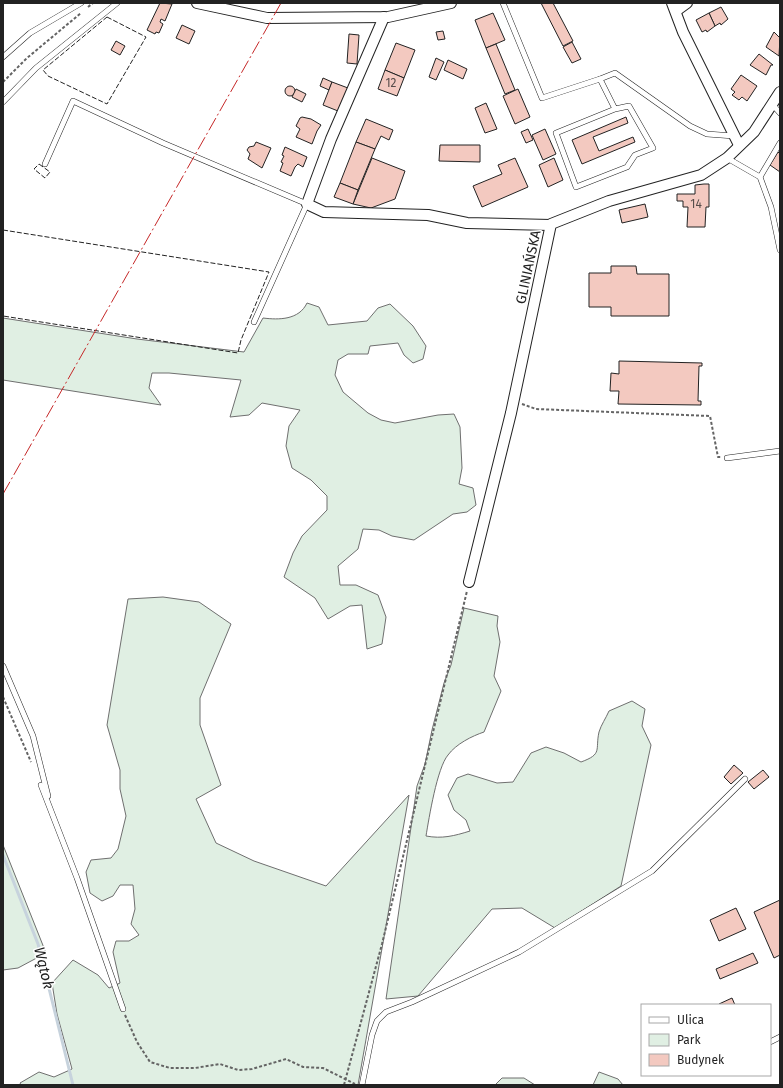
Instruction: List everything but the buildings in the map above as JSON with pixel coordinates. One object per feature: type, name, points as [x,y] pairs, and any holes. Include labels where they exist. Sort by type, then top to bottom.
[{"type":"street","points":[[197,3],[267,18],[384,18],[430,9],[451,3]]},
{"type":"street","points":[[687,3],[674,7],[683,32],[739,146]]},
{"type":"street","points":[[384,18],[331,139],[307,204],[324,212],[428,215],[467,223],[551,225]]},
{"type":"street","name":"GLINIAŃSKA","points":[[469,582],[514,400],[551,225],[609,201],[701,175],[727,158],[754,132],[780,92]]},
{"type":"lane","points":[[3,57],[30,33],[81,3]]},
{"type":"lane","points":[[3,102],[36,68],[117,3]]},
{"type":"lane","points":[[503,3],[542,98],[615,73],[690,126],[707,134],[734,136]]},
{"type":"lane","points":[[600,79],[615,109]]},
{"type":"lane","points":[[45,164],[73,102],[163,143],[307,204],[254,322]]},
{"type":"lane","points":[[772,104],[780,113]]},
{"type":"lane","points":[[628,106],[653,148],[635,155],[628,168],[576,187],[556,133],[615,109],[628,106]]},
{"type":"lane","points":[[760,177],[780,143]]},
{"type":"lane","points":[[727,158],[760,177],[771,207],[780,250]]},
{"type":"lane","points":[[727,458],[780,451]]},
{"type":"lane","points":[[3,666],[33,736],[43,787],[123,1009]]},
{"type":"lane","points":[[362,1085],[372,1035],[377,1021],[386,1012],[412,1002],[519,952],[652,871],[745,779]]},
{"type":"lane","points":[[771,1042],[780,1037]]},
{"type":"path","points":[[3,82],[28,58],[93,3]]},
{"type":"path","points":[[514,400],[536,409],[710,416],[718,457],[727,458]]},
{"type":"path","points":[[344,1085],[380,952],[469,582]]},
{"type":"path","points":[[3,697],[31,763]]},
{"type":"path","points":[[123,1009],[137,1042],[150,1062],[170,1068],[195,1068],[220,1064],[238,1070],[252,1069],[286,1059],[303,1067],[323,1068],[358,1085]]},
{"type":"green space","points":[[307,303],[319,307],[328,325],[367,321],[378,308],[390,304],[413,326],[426,346],[423,359],[413,363],[404,355],[398,343],[370,346],[368,354],[348,354],[338,360],[335,375],[343,392],[368,413],[381,420],[395,423],[438,415],[454,414],[460,427],[462,468],[459,484],[473,488],[476,505],[467,512],[453,514],[414,540],[392,536],[379,530],[363,529],[358,549],[338,566],[340,585],[356,585],[378,595],[386,617],[382,644],[367,649],[362,605],[350,606],[328,619],[315,598],[284,577],[293,553],[302,536],[327,510],[327,496],[311,480],[292,468],[286,446],[289,426],[300,410],[262,403],[249,415],[230,417],[241,380],[169,373],[152,373],[149,388],[161,405],[3,380],[3,318],[137,339],[244,352],[263,318],[282,319],[294,316],[303,309]]},
{"type":"green space","points":[[163,597],[199,602],[231,624],[200,698],[200,725],[221,785],[196,799],[216,843],[254,861],[326,886],[409,795],[358,1085],[21,1085],[20,1083],[39,1072],[54,1077],[72,1069],[57,1014],[52,983],[73,960],[98,975],[109,988],[120,983],[113,952],[116,941],[129,941],[139,935],[131,924],[135,909],[133,885],[120,885],[113,896],[102,901],[90,893],[86,872],[91,860],[111,858],[118,849],[126,816],[120,789],[120,770],[107,725],[128,599]]},
{"type":"green space","points":[[464,608],[498,616],[497,626],[500,642],[494,676],[501,691],[484,732],[469,738],[460,744],[451,751],[444,761],[434,794],[426,836],[448,836],[470,831],[466,820],[454,810],[448,795],[457,778],[468,774],[497,783],[513,782],[531,753],[546,747],[564,753],[581,762],[588,759],[597,751],[599,732],[609,711],[632,701],[645,709],[642,726],[651,745],[621,886],[555,928],[522,908],[492,909],[418,996],[386,999],[417,786],[425,764],[432,730],[444,683],[451,665]]},
{"type":"green space","points":[[3,845],[46,953],[18,968],[3,970]]},
{"type":"green space","points":[[599,1072],[618,1079],[623,1085],[593,1085]]},
{"type":"green space","points":[[502,1078],[524,1078],[535,1085],[495,1085]]},
{"type":"waterway","name":"Wątok","points":[[3,855],[38,944],[73,1085]]},
{"type":"fence","points":[[107,17],[146,37],[107,104],[48,76],[43,70],[107,17]]},
{"type":"fence","points":[[39,164],[50,172],[45,178],[34,169],[39,164]]},
{"type":"fence","points":[[3,230],[269,272],[241,340],[238,353],[3,316]]},
{"type":"power","points":[[3,494],[281,3]]}]
